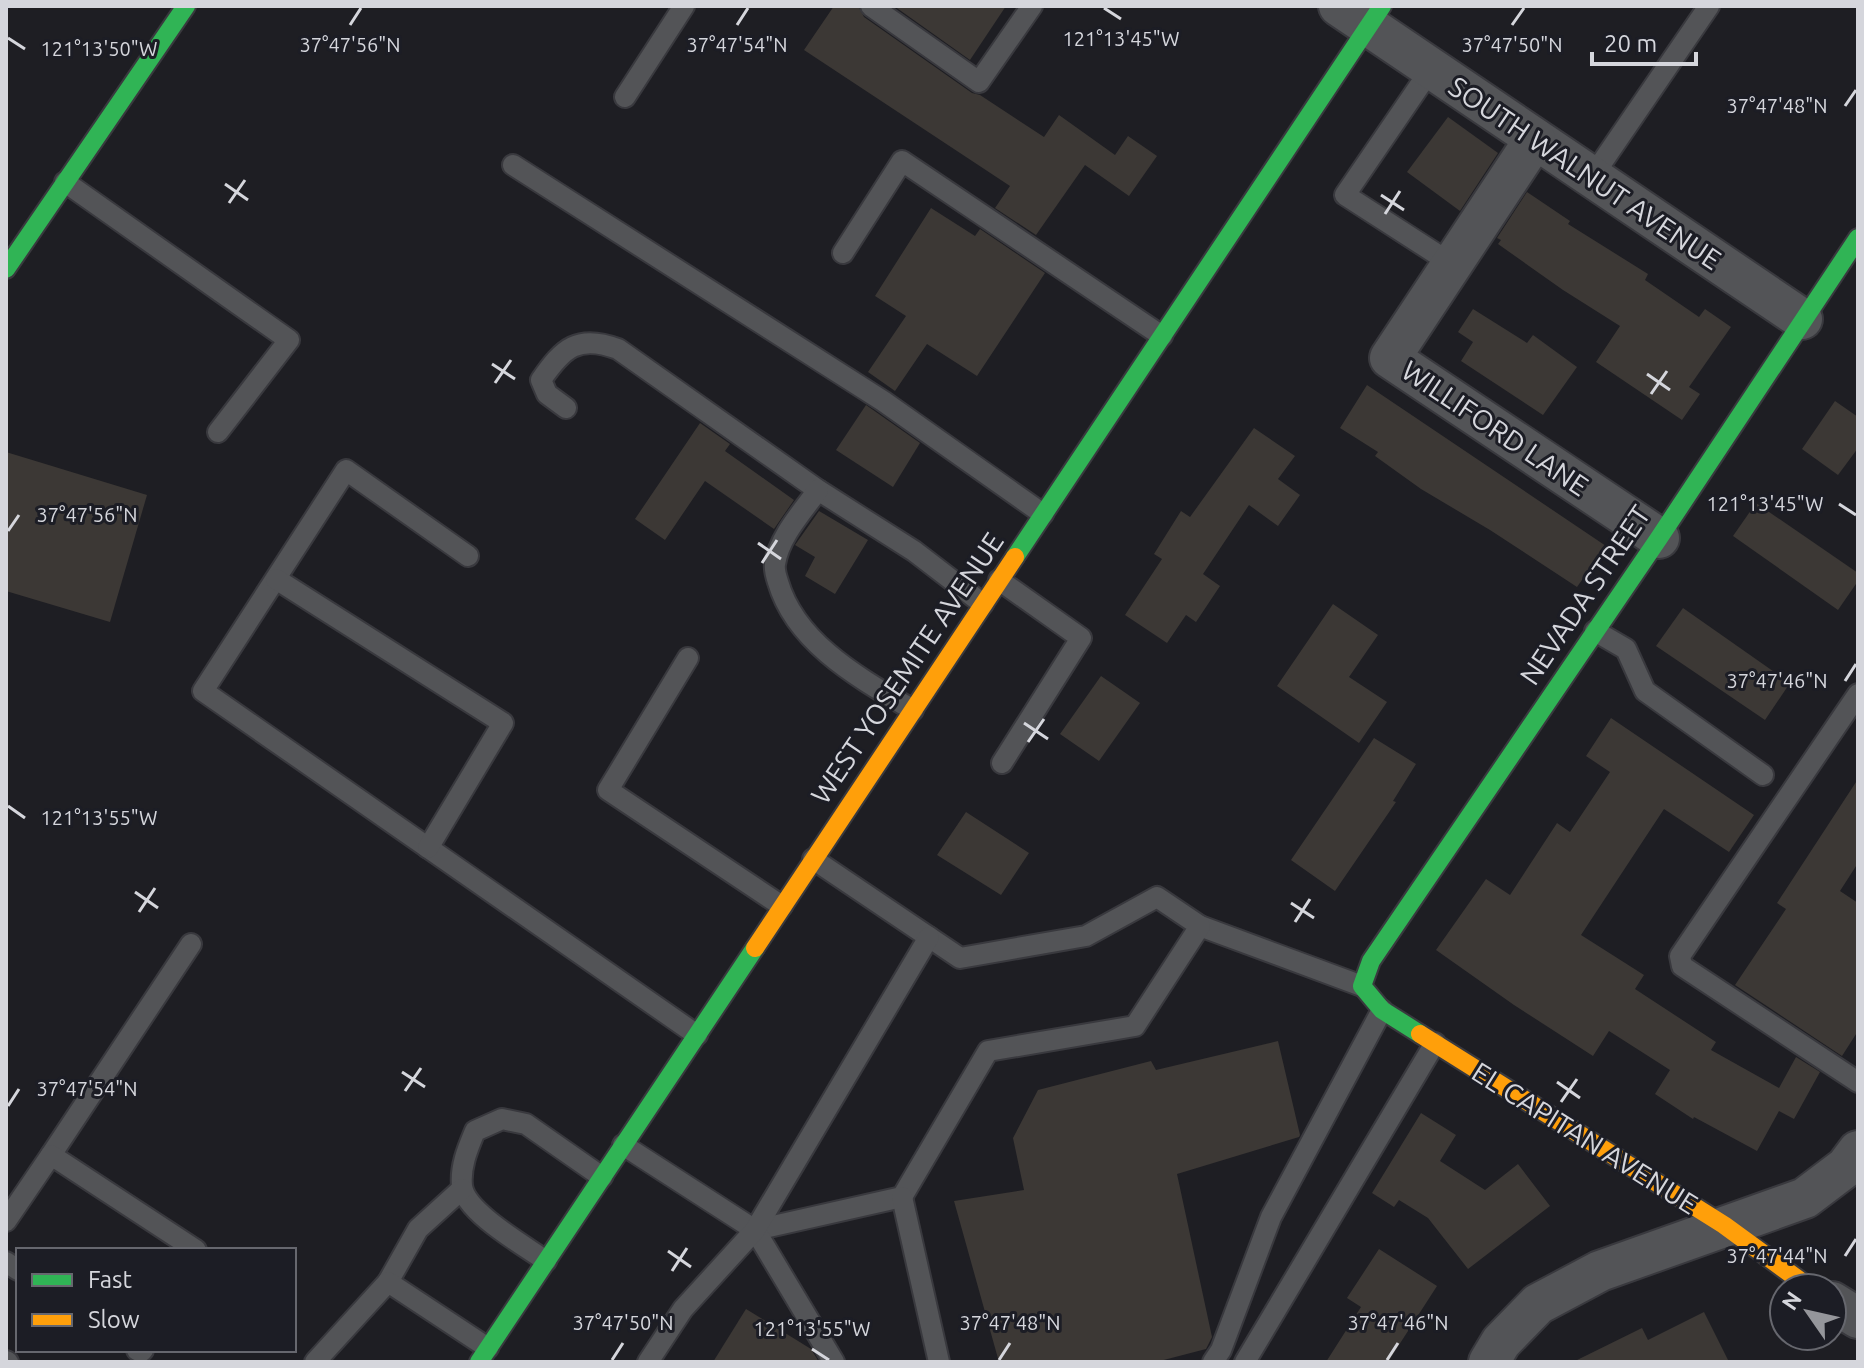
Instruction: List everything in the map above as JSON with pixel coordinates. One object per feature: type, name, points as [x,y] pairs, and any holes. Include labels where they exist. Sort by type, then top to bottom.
[{"type":"street","points":[[6,269],[186,6]]},
{"type":"street","name":"SOUTH WALNUT AVENUE","points":[[1363,13],[1431,69],[1802,319]]},
{"type":"street","name":"WEST YOSEMITE AVENUE","points":[[484,1355],[1162,336],[1363,13]]},
{"type":"street","name":"WILLIFORD LANE","points":[[1535,139],[1390,358],[1659,538]]},
{"type":"street","name":"NEVADA STREET","points":[[1362,986],[1371,961],[1659,538],[1858,238]]},
{"type":"street","name":"EL CAPITAN AVENUE","points":[[1362,986],[1382,1010],[1724,1225],[1788,1272]]},
{"type":"street","points":[[1489,1362],[1501,1342],[1538,1304],[1600,1271],[1805,1198],[1846,1167],[1858,1151]]},
{"type":"lane","points":[[625,97],[684,6]]},
{"type":"lane","points":[[871,6],[979,82],[1032,6]]},
{"type":"lane","points":[[1592,177],[1709,6]]},
{"type":"lane","points":[[1431,69],[1345,195],[1452,264]]},
{"type":"lane","points":[[843,253],[902,161],[1162,336]]},
{"type":"lane","points":[[513,165],[883,401],[1043,514]]},
{"type":"lane","points":[[65,182],[289,340],[218,432]]},
{"type":"lane","points":[[566,408],[547,394],[541,380],[555,359],[568,347],[587,343],[605,344],[618,349],[818,490],[914,551],[983,604]]},
{"type":"lane","points":[[468,556],[346,470],[203,691],[697,1035]]},
{"type":"lane","points":[[818,490],[779,550],[774,567],[781,592],[808,634],[861,679],[913,710]]},
{"type":"lane","points":[[276,579],[503,723],[428,848]]},
{"type":"lane","points":[[999,580],[1081,638],[1002,763]]},
{"type":"lane","points":[[1595,631],[1626,649],[1645,691],[1763,775]]},
{"type":"lane","points":[[688,658],[608,790],[782,906]]},
{"type":"lane","points":[[1858,694],[1680,956],[1682,966],[1858,1082]]},
{"type":"lane","points":[[813,859],[960,958],[1086,936],[1157,897],[1200,926],[1362,986]]},
{"type":"lane","points":[[939,1362],[902,1197],[988,1051],[1135,1026],[1200,926]]},
{"type":"lane","points":[[648,1362],[683,1309],[755,1230],[929,937]]},
{"type":"lane","points":[[6,1221],[191,944]]},
{"type":"lane","points":[[1213,1362],[1221,1350],[1271,1217],[1382,1010]]},
{"type":"lane","points":[[1245,1362],[1435,1043]]},
{"type":"lane","points":[[546,1261],[476,1210],[462,1189],[464,1159],[475,1131],[502,1119],[526,1124],[602,1177]]},
{"type":"lane","points":[[623,1145],[755,1230],[834,1362]]},
{"type":"lane","points":[[51,1155],[193,1248]]},
{"type":"lane","points":[[315,1362],[388,1282],[418,1229],[462,1189]]},
{"type":"lane","points":[[755,1230],[902,1197]]},
{"type":"lane","points":[[388,1282],[484,1355]]},
{"type":"building","points":[[834,6],[858,6],[864,17],[972,93],[980,95],[1044,137],[1059,115],[1115,155],[1128,136],[1157,156],[1129,196],[1085,165],[1036,235],[995,208],[1010,186],[804,50]]},
{"type":"building","points":[[894,6],[1006,6],[970,60]]},
{"type":"building","points":[[1448,117],[1498,153],[1460,211],[1407,172]]},
{"type":"building","points":[[1527,192],[1570,221],[1568,224],[1648,274],[1645,280],[1699,317],[1705,309],[1731,327],[1689,387],[1700,394],[1682,420],[1596,362],[1620,326],[1498,244],[1501,240],[1497,238]]},
{"type":"building","points":[[931,208],[975,236],[980,229],[1045,273],[977,376],[927,344],[895,391],[868,372],[906,316],[875,296]]},
{"type":"building","points":[[1473,309],[1527,343],[1533,335],[1577,367],[1543,415],[1461,361],[1473,342],[1458,332]]},
{"type":"building","points":[[1367,385],[1606,546],[1577,587],[1421,489],[1375,456],[1378,452],[1340,428]]},
{"type":"building","points":[[1835,401],[1858,417],[1858,448],[1838,475],[1802,449]]},
{"type":"building","points":[[866,405],[920,443],[893,487],[836,450]]},
{"type":"building","points":[[700,423],[730,444],[725,451],[794,500],[774,529],[705,481],[665,540],[635,519]]},
{"type":"building","points":[[1254,428],[1295,456],[1278,479],[1300,495],[1278,526],[1249,505],[1203,574],[1220,586],[1196,622],[1186,615],[1167,643],[1125,615],[1162,559],[1154,554],[1181,511],[1190,517]]},
{"type":"building","points":[[6,452],[147,495],[110,622],[6,591]]},
{"type":"building","points":[[1756,503],[1858,573],[1858,581],[1838,610],[1733,536]]},
{"type":"building","points":[[819,511],[868,540],[835,594],[805,576],[815,557],[795,545]]},
{"type":"building","points":[[1333,604],[1378,635],[1349,677],[1387,702],[1359,743],[1277,686]]},
{"type":"building","points":[[1683,608],[1790,683],[1765,720],[1656,646]]},
{"type":"building","points":[[1101,676],[1140,703],[1099,761],[1060,734]]},
{"type":"building","points":[[1611,718],[1754,815],[1729,852],[1664,809],[1581,935],[1644,975],[1635,989],[1716,1042],[1711,1050],[1779,1088],[1796,1057],[1820,1072],[1794,1119],[1779,1111],[1757,1151],[1693,1119],[1655,1094],[1670,1070],[1609,1031],[1593,1056],[1436,950],[1486,879],[1510,895],[1557,823],[1570,832],[1610,772],[1586,756]]},
{"type":"building","points":[[1374,738],[1416,764],[1393,801],[1396,802],[1335,891],[1291,860]]},
{"type":"building","points":[[1858,779],[1858,863],[1840,891],[1858,903],[1858,1031],[1842,1056],[1735,985],[1786,909],[1777,903]]},
{"type":"building","points":[[966,812],[1029,853],[1001,895],[937,855]]},
{"type":"building","points":[[1278,1041],[1299,1137],[1177,1174],[1212,1337],[1206,1349],[1156,1362],[999,1362],[954,1201],[1024,1190],[1013,1138],[1038,1090],[1151,1061],[1156,1070]]},
{"type":"building","points":[[1421,1113],[1456,1135],[1440,1161],[1485,1190],[1518,1164],[1550,1206],[1468,1269],[1428,1218],[1399,1200],[1394,1207],[1372,1193]]},
{"type":"building","points":[[1379,1249],[1437,1286],[1388,1362],[1326,1362],[1361,1307],[1347,1298]]},
{"type":"building","points":[[746,1309],[811,1349],[819,1362],[713,1362]]},
{"type":"building","points":[[1704,1312],[1729,1362],[1573,1362],[1642,1328],[1648,1340]]},
{"type":"traffic: fast","points":[[6,269],[186,6]]},
{"type":"traffic: fast","points":[[1015,557],[1382,6]]},
{"type":"traffic: fast","points":[[1420,1034],[1382,1010],[1362,986],[1371,961],[1659,538],[1858,238]]},
{"type":"traffic: fast","points":[[479,1362],[755,948]]},
{"type":"traffic: slow","points":[[755,948],[1015,557]]},
{"type":"traffic: slow","points":[[1420,1034],[1724,1225],[1788,1272]]}]
